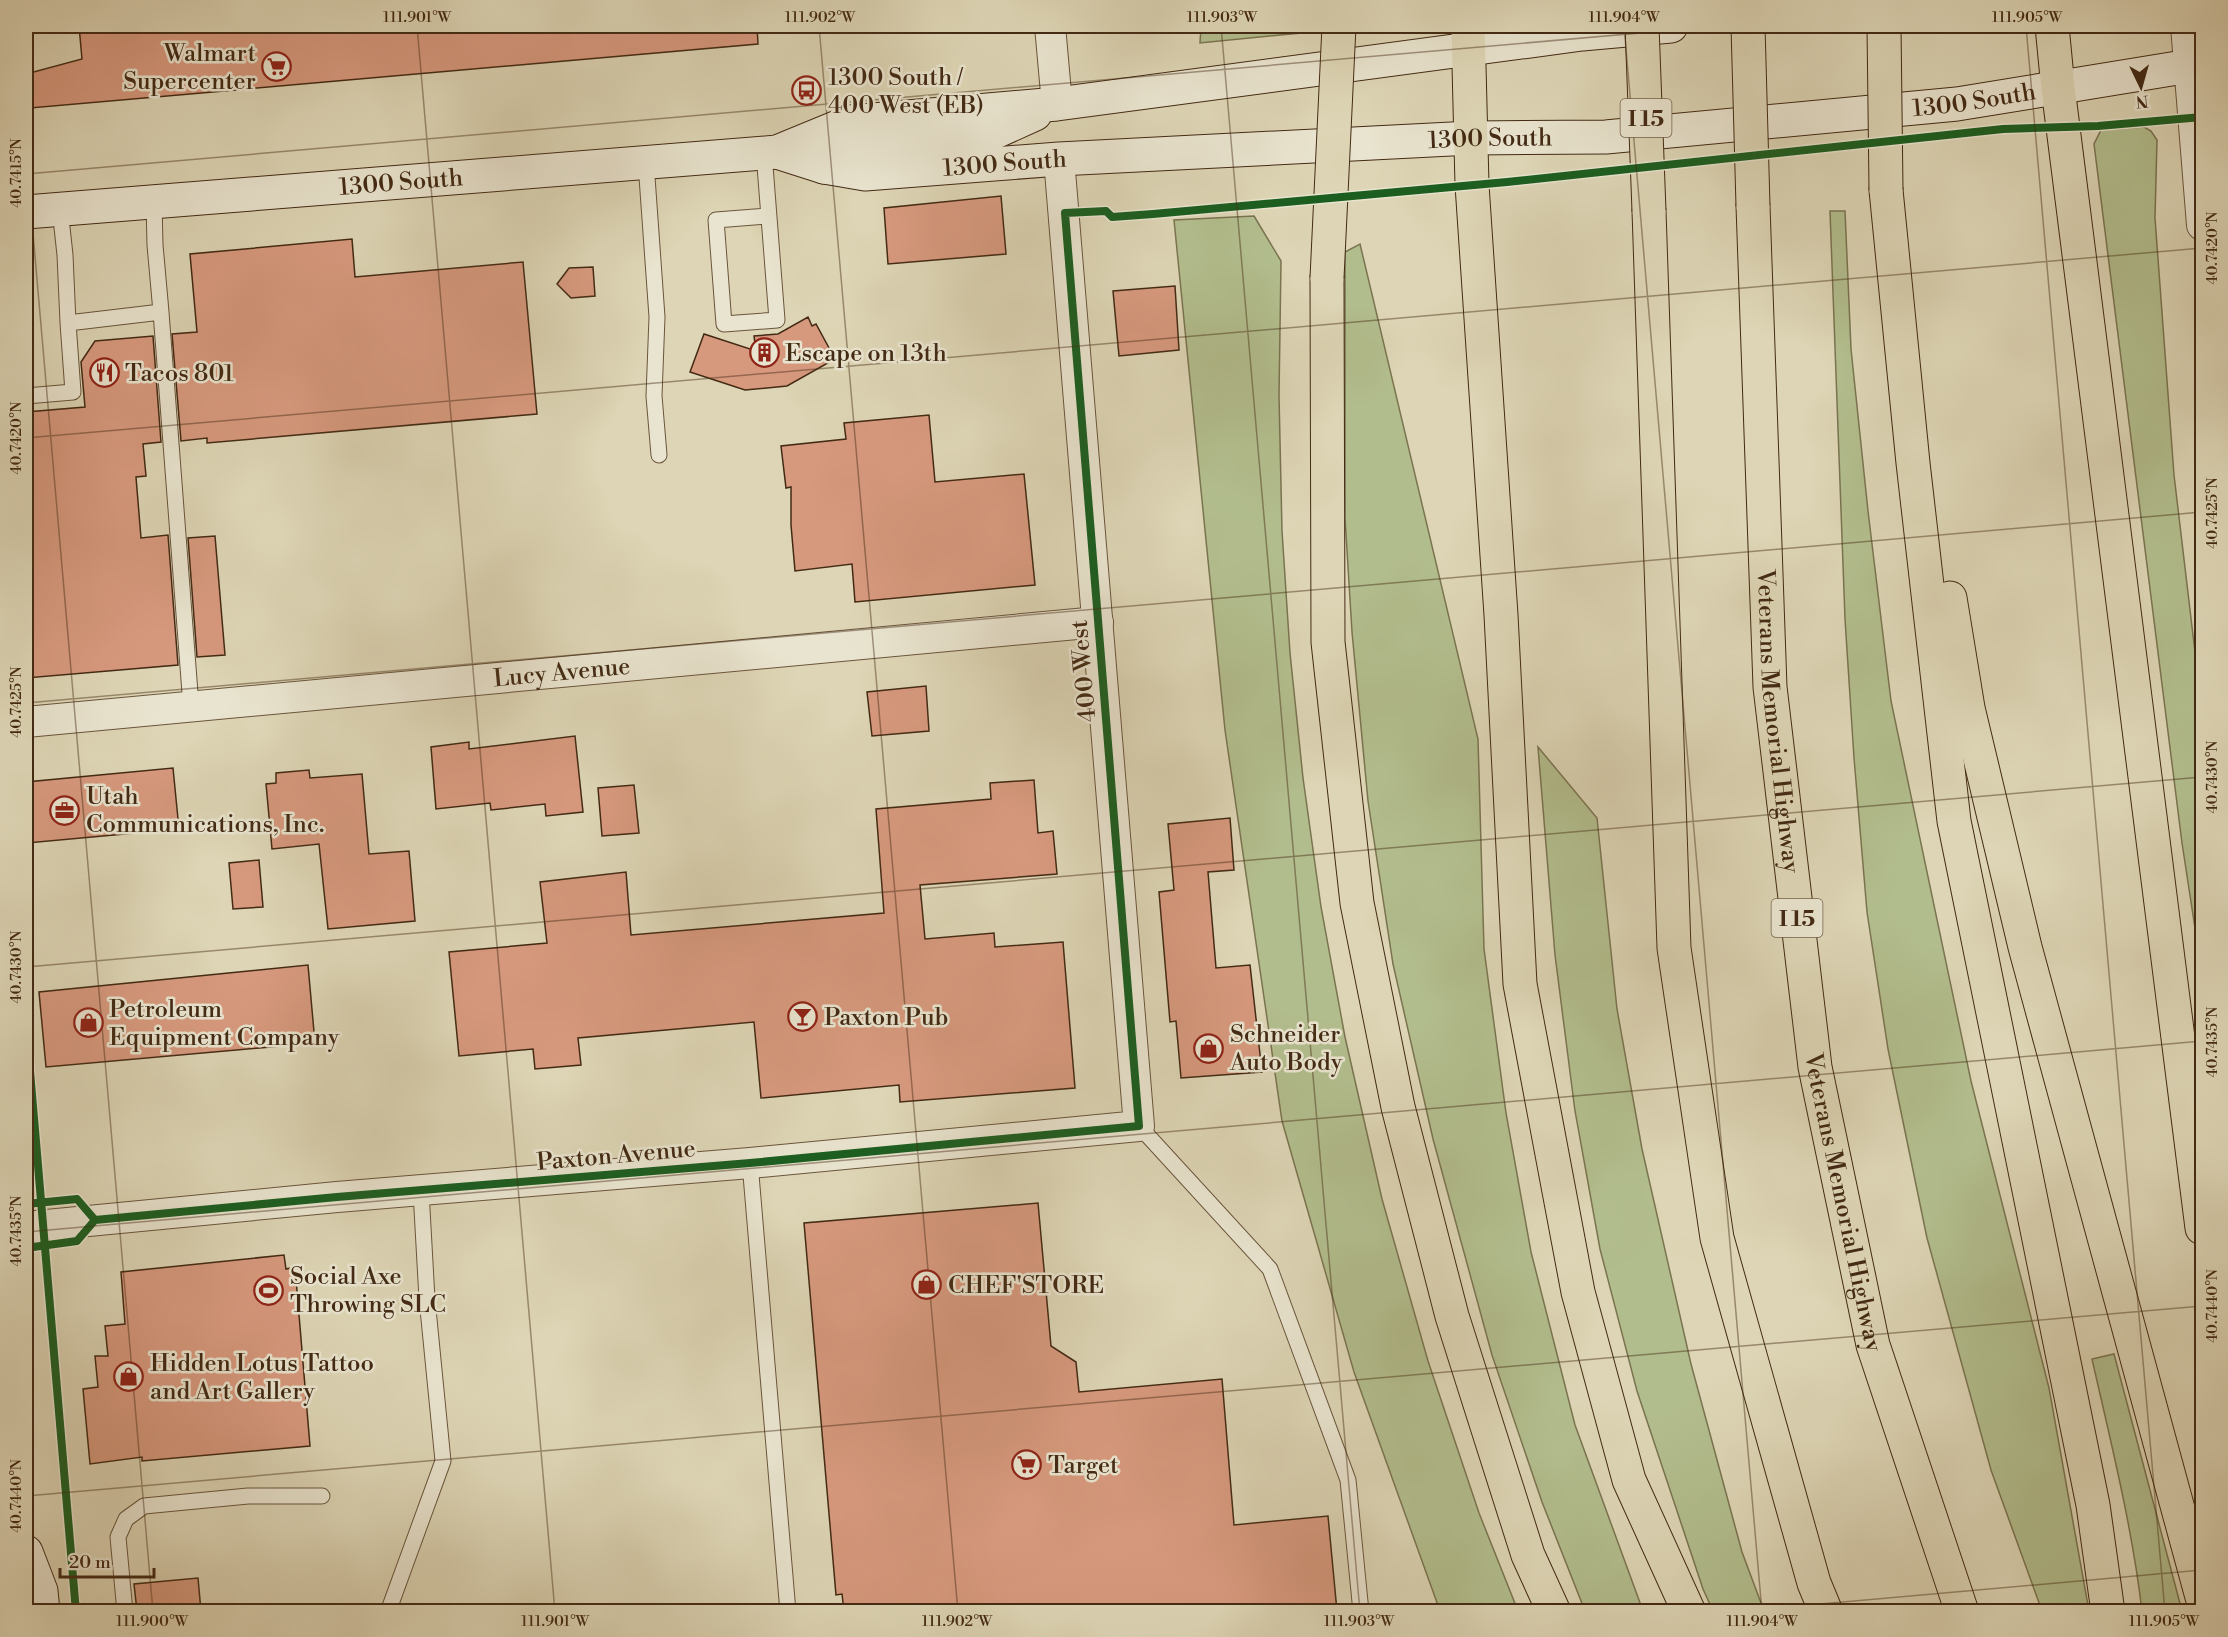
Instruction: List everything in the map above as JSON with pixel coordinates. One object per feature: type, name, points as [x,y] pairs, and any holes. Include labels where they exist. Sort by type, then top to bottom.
[{"type":"highway","points":[[1339,26],[1327,278],[1328,642],[1356,903],[1398,1107],[1452,1316],[1528,1555],[1554,1611]]},
{"type":"highway","name":"I 15","points":[[1642,26],[1674,948],[1717,1238],[1814,1583],[1826,1611]]},
{"type":"highway","name":"Veterans Memorial Highway","points":[[1748,26],[1770,687],[1815,1067],[1873,1345],[1962,1611]]},
{"type":"highway","points":[[1884,26],[1886,190],[1913,463],[1954,821],[2093,1505],[2108,1611]]},
{"type":"highway","points":[[2052,26],[2202,1228]]},
{"type":"highway","points":[[1469,38],[1473,197],[1502,615],[1520,984],[1578,1292],[1629,1480],[1689,1611]]},
{"type":"highway","points":[[1913,463],[1946,571],[1968,708],[2025,947],[2202,1597]]},
{"type":"main road","name":"1300 South","points":[[26,212],[770,152],[850,122],[1057,104],[1469,38],[1582,34],[1671,26]]},
{"type":"main road","name":"1300 South","points":[[770,152],[824,167],[866,174],[1059,159],[1471,138],[1606,137],[1956,104],[2196,65]]},
{"type":"main road","points":[[824,167],[852,145],[993,133],[1057,104]]},
{"type":"main road","points":[[26,1552],[41,1591],[43,1611]]},
{"type":"street","points":[[1050,26],[1057,104]]},
{"type":"street","points":[[2186,26],[2196,65],[2202,225]]},
{"type":"street","name":"400 West","points":[[1059,159],[1139,1126]]},
{"type":"street","name":"Lucy Avenue","points":[[26,722],[1098,622]]},
{"type":"street","name":"Paxton Avenue","points":[[26,1227],[1139,1126]]},
{"type":"lane","points":[[768,216],[716,220],[724,324],[777,320],[768,216],[770,152]]},
{"type":"lane","points":[[646,163],[657,317],[654,396],[659,455]]},
{"type":"lane","points":[[154,202],[155,245],[191,706]]},
{"type":"lane","points":[[26,396],[73,392],[60,209]]},
{"type":"lane","points":[[68,323],[161,312]]},
{"type":"lane","points":[[1139,1126],[1270,1269],[1348,1480],[1361,1611]]},
{"type":"lane","points":[[750,1163],[788,1611]]},
{"type":"lane","points":[[388,1611],[443,1461],[427,1299],[421,1191]]},
{"type":"lane","points":[[125,1611],[118,1537],[126,1519],[144,1506],[248,1496],[322,1496]]},
{"type":"green space","points":[[1201,26],[1301,26],[1301,33],[1200,43]]},
{"type":"green space","points":[[2144,127],[2151,131],[2157,140],[2155,218],[2174,475],[2202,711],[2202,974],[2182,843],[2094,144],[2101,130]]},
{"type":"green space","points":[[1830,211],[1845,211],[1851,349],[1891,701],[1971,1081],[2049,1388],[2089,1611],[2042,1611],[1991,1470],[1927,1238],[1888,1049],[1867,912],[1854,758],[1845,619]]},
{"type":"green space","points":[[1254,216],[1281,261],[1279,396],[1282,531],[1290,653],[1303,778],[1321,907],[1345,1037],[1382,1199],[1428,1361],[1479,1513],[1518,1611],[1440,1611],[1354,1372],[1282,1121],[1225,730],[1174,220]]},
{"type":"green space","points":[[1360,244],[1478,739],[1484,949],[1506,1113],[1531,1252],[1575,1425],[1643,1611],[1585,1611],[1542,1502],[1492,1355],[1433,1139],[1393,964],[1368,801],[1352,632],[1345,518],[1345,252]]},
{"type":"green space","points":[[1538,747],[1597,818],[1617,1009],[1642,1149],[1691,1364],[1742,1552],[1764,1611],[1713,1611],[1703,1589],[1637,1391],[1600,1249],[1575,1111],[1555,955]]},
{"type":"green space","points":[[2114,1354],[2182,1611],[2142,1611],[2127,1516],[2092,1359]]},
{"type":"building","name":"Walmart Supercenter","points":[[79,26],[757,26],[758,44],[30,108],[26,74],[82,59]]},
{"type":"building","points":[[1001,196],[1006,254],[888,264],[884,208]]},
{"type":"building","points":[[352,239],[355,277],[523,262],[537,414],[207,443],[207,438],[181,441],[172,334],[197,332],[190,254]]},
{"type":"building","points":[[593,267],[595,296],[571,298],[557,284],[569,268]]},
{"type":"building","points":[[1175,286],[1179,350],[1119,356],[1113,291]]},
{"type":"building","name":"Escape on 13th","points":[[808,317],[812,326],[816,324],[835,359],[787,386],[745,390],[690,372],[704,334],[756,351],[754,336],[778,334]]},
{"type":"building","points":[[153,336],[161,442],[143,444],[146,476],[136,477],[141,538],[168,535],[178,665],[26,678],[26,412],[85,407],[81,362],[95,341]]},
{"type":"building","points":[[929,415],[935,482],[1024,474],[1035,585],[855,602],[852,564],[795,571],[791,525],[791,487],[786,488],[781,446],[846,439],[844,423]]},
{"type":"building","points":[[215,536],[225,655],[197,657],[188,538]]},
{"type":"building","points":[[926,686],[929,731],[872,736],[867,692]]},
{"type":"building","points":[[575,736],[583,812],[546,816],[545,804],[491,810],[490,803],[436,809],[431,747],[469,742],[469,749]]},
{"type":"building","points":[[173,768],[179,829],[27,843],[26,782]]},
{"type":"building","points":[[309,770],[310,778],[362,774],[369,854],[409,851],[415,921],[328,929],[319,844],[272,849],[266,784],[276,783],[276,773]]},
{"type":"building","points":[[1034,780],[1038,833],[1053,831],[1057,874],[920,885],[925,939],[994,933],[995,947],[1063,942],[1075,1088],[900,1102],[899,1085],[761,1098],[754,1022],[578,1038],[581,1065],[535,1069],[533,1049],[459,1056],[449,952],[547,943],[540,882],[626,872],[631,935],[884,913],[876,809],[991,799],[990,783]]},
{"type":"building","points":[[634,785],[639,833],[602,836],[598,788]]},
{"type":"building","points":[[1230,818],[1234,870],[1208,872],[1216,968],[1250,965],[1262,1072],[1181,1078],[1176,1021],[1170,1022],[1159,892],[1174,890],[1168,824]]},
{"type":"building","points":[[259,860],[263,907],[233,909],[229,863]]},
{"type":"building","points":[[308,965],[315,1043],[46,1067],[39,992]]},
{"type":"building","name":"Target","points":[[1038,1203],[1051,1346],[1076,1362],[1079,1392],[1222,1379],[1234,1525],[1328,1516],[1337,1611],[844,1611],[842,1594],[836,1595],[804,1223]]},
{"type":"building","points":[[284,1255],[286,1269],[295,1267],[310,1446],[142,1461],[142,1457],[90,1464],[83,1389],[98,1387],[95,1356],[108,1356],[105,1326],[125,1324],[121,1272]]},
{"type":"building","points":[[198,1578],[201,1611],[137,1611],[134,1584]]},
{"type":"cycle path","points":[[95,1220],[337,1197],[750,1163],[1139,1126],[1065,213],[1106,211],[1112,217],[1153,214],[1507,182],[2003,129],[2098,126],[2202,117]]},
{"type":"cycle path","points":[[26,1024],[76,1612]]},
{"type":"cycle path","points":[[26,1204],[77,1199],[95,1220]]},
{"type":"cycle path","points":[[26,1248],[77,1241],[95,1220]]},
{"type":"place","name":"Walmart Supercenter","points":[[277,67]]},
{"type":"place","name":"1300 South / 400 West (EB)","points":[[807,91]]},
{"type":"place","name":"Escape on 13th","points":[[764,353]]},
{"type":"place","name":"Tacos 801","points":[[104,373]]},
{"type":"place","name":"Utah Communications, Inc.","points":[[65,810]]},
{"type":"place","name":"Paxton Pub","points":[[803,1017]]},
{"type":"place","name":"Petroleum Equipment Company","points":[[88,1023]]},
{"type":"place","name":"Schneider Auto Body","points":[[1209,1048]]},
{"type":"place","name":"CHEF'STORE","points":[[927,1285]]},
{"type":"place","name":"Social Axe Throwing SLC","points":[[269,1290]]},
{"type":"place","name":"Hidden Lotus Tattoo and Art Gallery","points":[[129,1377]]},
{"type":"place","name":"Target","points":[[1027,1465]]}]
